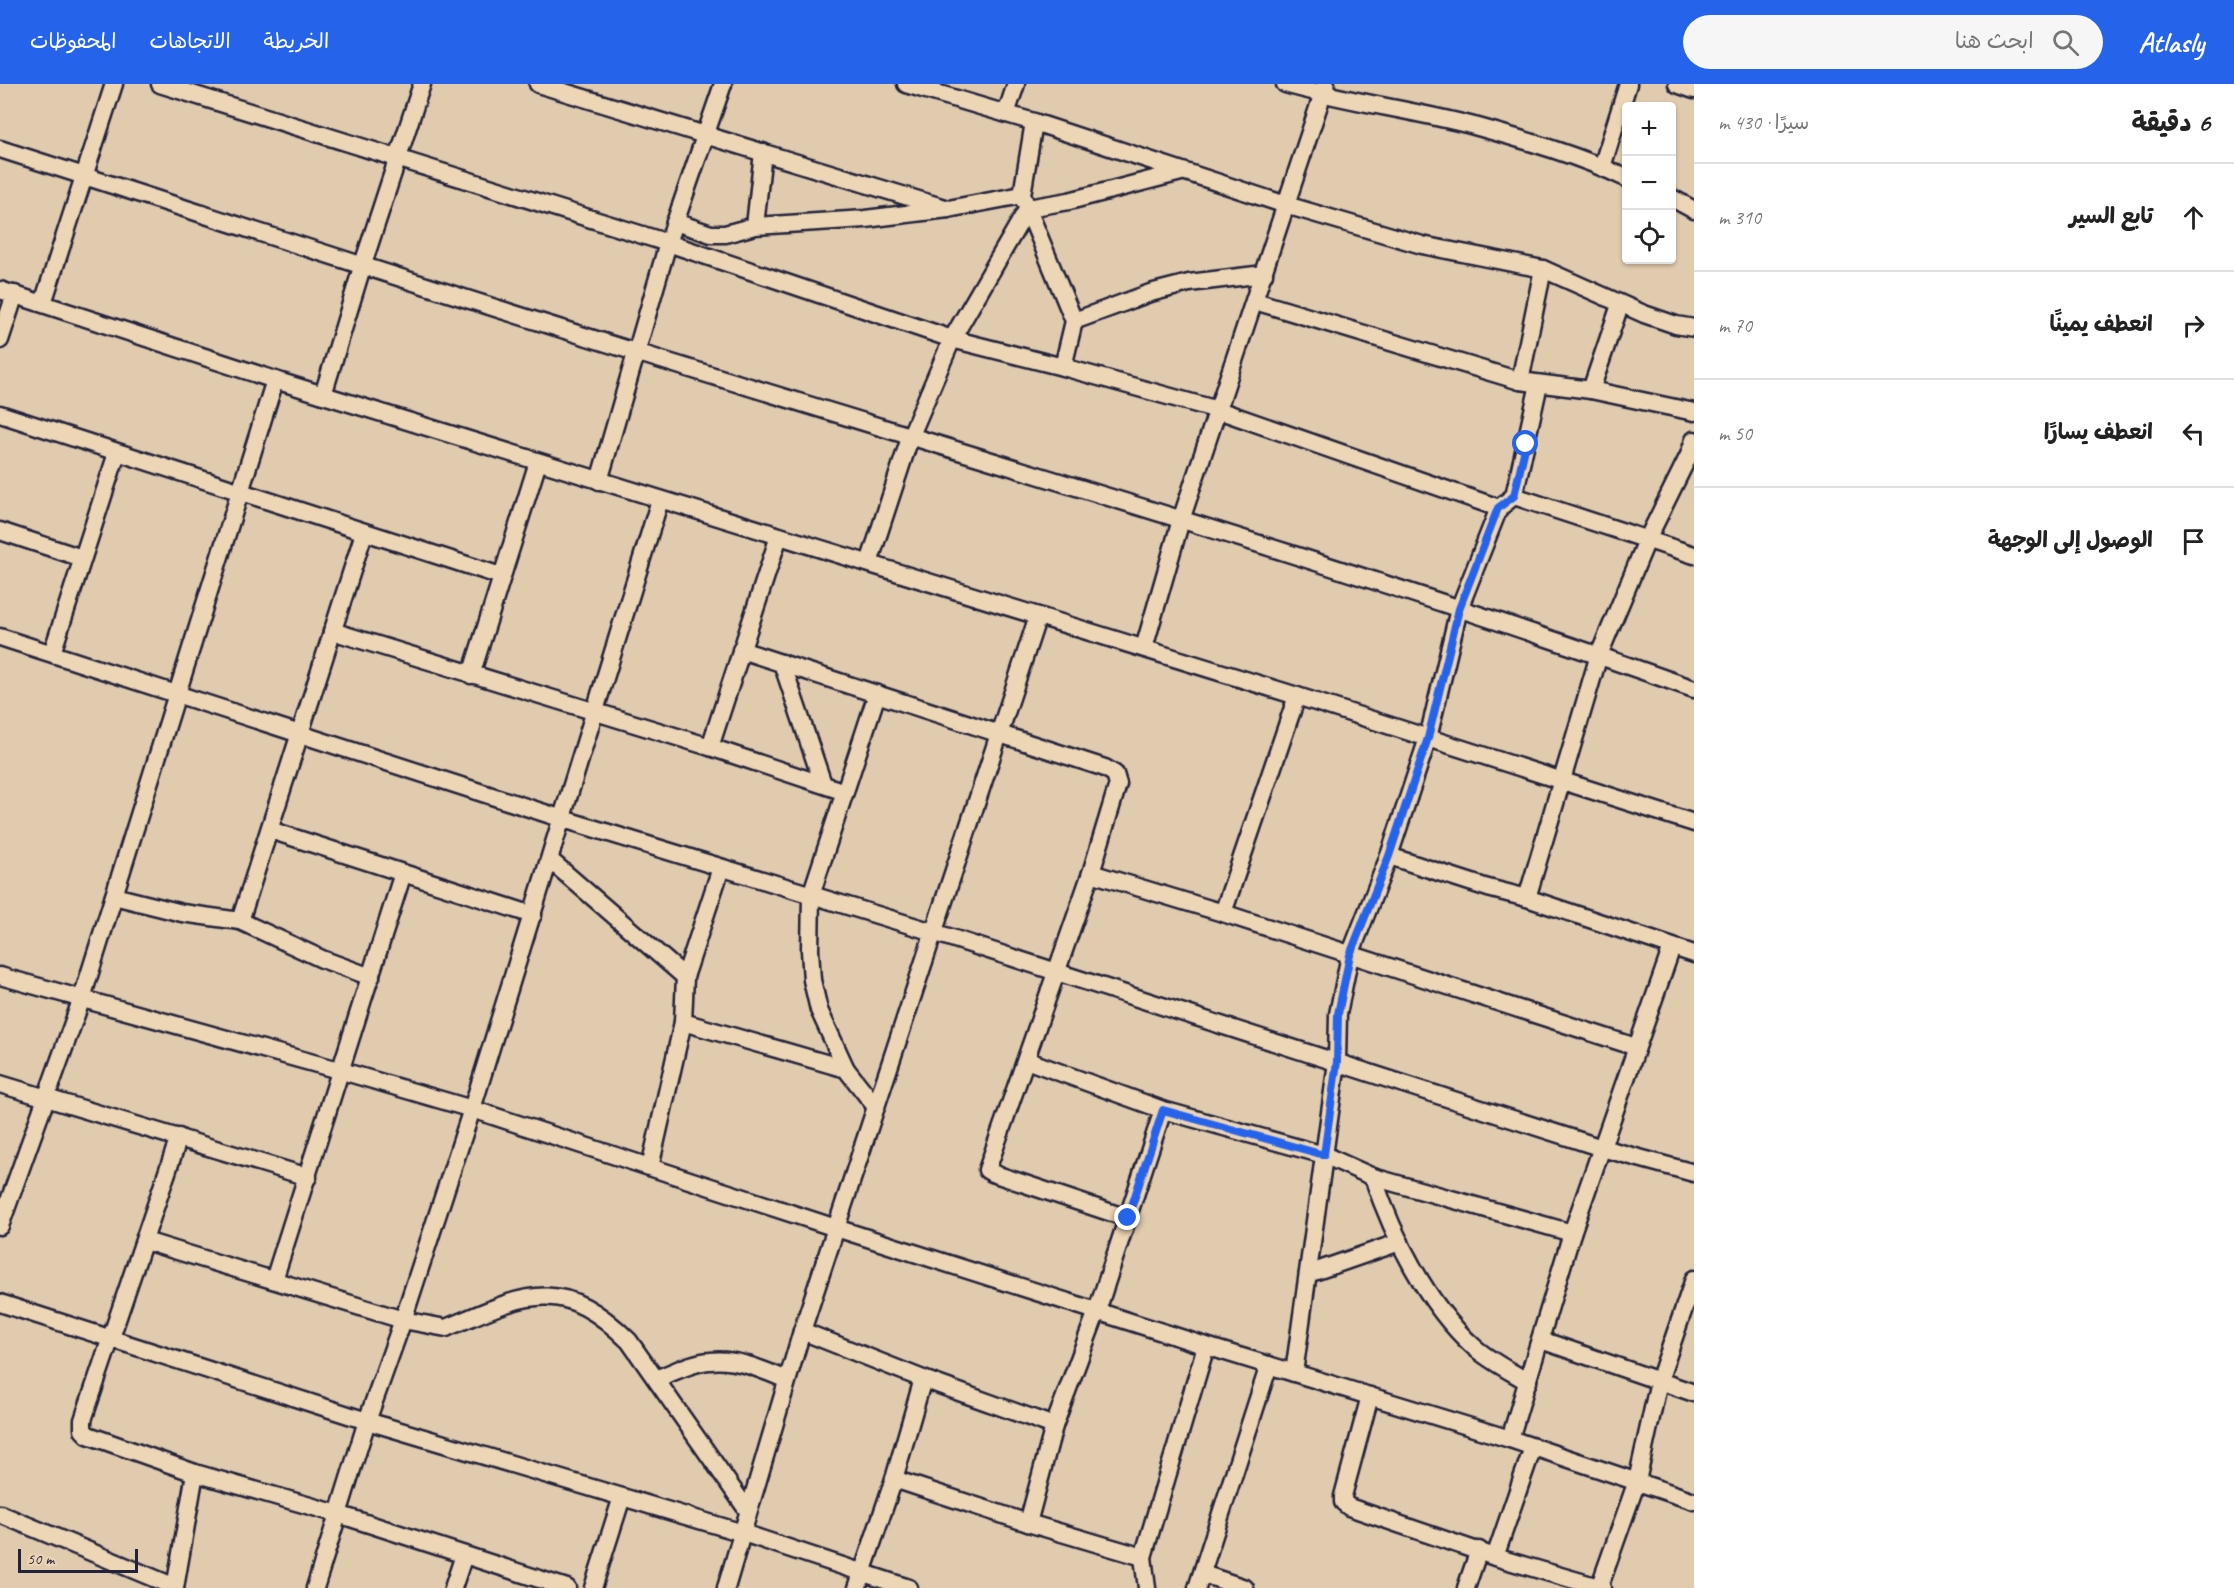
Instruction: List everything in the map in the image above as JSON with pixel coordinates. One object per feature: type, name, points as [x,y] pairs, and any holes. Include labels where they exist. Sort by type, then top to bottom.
[{"type":"street","points":[[44,303],[114,84]]},
{"type":"street","points":[[160,84],[668,243],[952,339],[1218,410],[1498,508]]},
{"type":"street","points":[[323,395],[422,84]]},
{"type":"street","points":[[538,84],[948,209]]},
{"type":"street","points":[[598,481],[668,243],[723,84]]},
{"type":"street","points":[[906,84],[1034,122],[1286,205],[1422,245],[1543,269],[1620,305],[1676,325],[1694,328]]},
{"type":"street","points":[[1006,114],[1016,84]]},
{"type":"street","points":[[1285,84],[1324,89],[1477,127],[1602,167],[1622,176]]},
{"type":"street","points":[[1602,167],[1628,84]]},
{"type":"street","points":[[1677,84],[1694,90]]},
{"type":"street","points":[[1144,648],[1181,520],[1324,89]]},
{"type":"street","points":[[869,563],[911,435],[952,339],[1025,201],[1034,122]]},
{"type":"street","points":[[0,149],[637,352],[1181,520],[1599,655],[1694,689]]},
{"type":"street","points":[[755,226],[763,152]]},
{"type":"street","points":[[675,222],[711,234],[725,234],[755,226],[865,219],[1025,201],[1069,201],[1182,171]]},
{"type":"street","points":[[1025,201],[1074,321],[1063,367]]},
{"type":"street","points":[[1676,201],[1694,210]]},
{"type":"street","points":[[1520,381],[1543,269]]},
{"type":"street","points":[[1074,321],[1150,293],[1189,283],[1264,274]]},
{"type":"street","points":[[0,340],[7,292],[275,380],[1144,648],[1694,823]]},
{"type":"street","points":[[1255,301],[1520,381],[1591,390],[1694,412]]},
{"type":"street","points":[[1591,390],[1620,305]]},
{"type":"street","points":[[0,1227],[82,998],[275,380]]},
{"type":"street","points":[[1294,1373],[1337,1062],[1338,1014],[1350,955],[1389,856],[1428,738],[1459,609],[1498,508],[1514,496],[1539,384]]},
{"type":"street","points":[[0,414],[501,576]]},
{"type":"street","points":[[1527,898],[1599,655],[1647,540],[1692,451]]},
{"type":"street","points":[[52,653],[117,453]]},
{"type":"street","points":[[471,675],[538,462]]},
{"type":"street","points":[[1514,496],[1694,555]]},
{"type":"street","points":[[315,1588],[367,1421],[403,1320],[472,1109],[660,500]]},
{"type":"street","points":[[0,531],[82,558]]},
{"type":"street","points":[[240,921],[364,533]]},
{"type":"street","points":[[710,747],[779,536]]},
{"type":"street","points":[[726,1588],[802,1331],[1038,616]]},
{"type":"street","points":[[332,631],[710,747],[845,792]]},
{"type":"street","points":[[0,637],[563,819],[933,932],[1602,1148],[1694,1173]]},
{"type":"street","points":[[741,650],[1000,733],[1105,768],[1115,774],[1118,784],[1091,873],[987,1170],[1128,1218]]},
{"type":"street","points":[[782,663],[823,784]]},
{"type":"street","points":[[876,1107],[846,1069],[819,1010],[812,980],[810,950],[811,895],[877,694]]},
{"type":"street","points":[[1223,913],[1297,696]]},
{"type":"street","points":[[270,830],[533,915]]},
{"type":"street","points":[[1389,856],[1527,898],[1694,954]]},
{"type":"street","points":[[550,860],[685,977]]},
{"type":"street","points":[[650,1167],[682,1022],[685,977],[721,868]]},
{"type":"street","points":[[274,1280],[403,873]]},
{"type":"street","points":[[1091,873],[1223,913],[1636,1047]]},
{"type":"street","points":[[114,896],[182,913],[240,921],[322,959],[371,977]]},
{"type":"street","points":[[1510,1439],[1572,1233],[1672,947]]},
{"type":"street","points":[[0,976],[472,1109],[1206,1346],[1510,1439],[1694,1501]]},
{"type":"street","points":[[682,1022],[846,1069]]},
{"type":"street","points":[[1026,1060],[1163,1110],[1324,1155],[1373,1177],[1572,1233]]},
{"type":"street","points":[[0,1084],[308,1177]]},
{"type":"street","points":[[1028,1523],[1054,1426],[1097,1311],[1163,1110]]},
{"type":"street","points":[[179,1137],[83,1420],[83,1430],[88,1435],[195,1473],[338,1514],[567,1588]]},
{"type":"street","points":[[1373,1177],[1382,1205],[1400,1242],[1428,1291],[1453,1325],[1474,1347],[1528,1382]]},
{"type":"street","points":[[145,1241],[403,1320],[446,1328],[528,1297],[545,1295],[565,1298],[586,1306],[609,1321],[629,1341],[748,1511]]},
{"type":"street","points":[[1308,1274],[1400,1242]]},
{"type":"street","points":[[1370,1396],[1342,1496],[1343,1502],[1349,1507],[1495,1557],[1600,1588],[1637,1481],[1659,1381],[1694,1279]]},
{"type":"street","points":[[0,1303],[367,1421],[743,1533],[859,1580],[909,1588]]},
{"type":"street","points":[[802,1331],[923,1379],[1054,1426]]},
{"type":"street","points":[[1541,1340],[1694,1393]]},
{"type":"street","points":[[1147,1588],[1143,1557],[1206,1346]]},
{"type":"street","points":[[656,1379],[708,1360],[731,1361],[754,1366],[787,1380]]},
{"type":"street","points":[[1245,1588],[1200,1581],[1269,1365]]},
{"type":"street","points":[[859,1580],[894,1479],[923,1379]]},
{"type":"street","points":[[1495,1557],[1533,1447]]},
{"type":"street","points":[[0,1514],[175,1588],[195,1473]]},
{"type":"street","points":[[894,1479],[1028,1523],[1143,1557]]},
{"type":"street","points":[[593,1588],[622,1497]]},
{"type":"street","points":[[1466,1588],[1479,1551]]},
{"type":"street","points":[[453,1588],[464,1555]]},
{"type":"route","points":[[1128,1218],[1163,1110],[1324,1155],[1337,1062],[1338,1014],[1350,955],[1389,856],[1428,738],[1459,609],[1498,508],[1514,496],[1526,444]]}]
